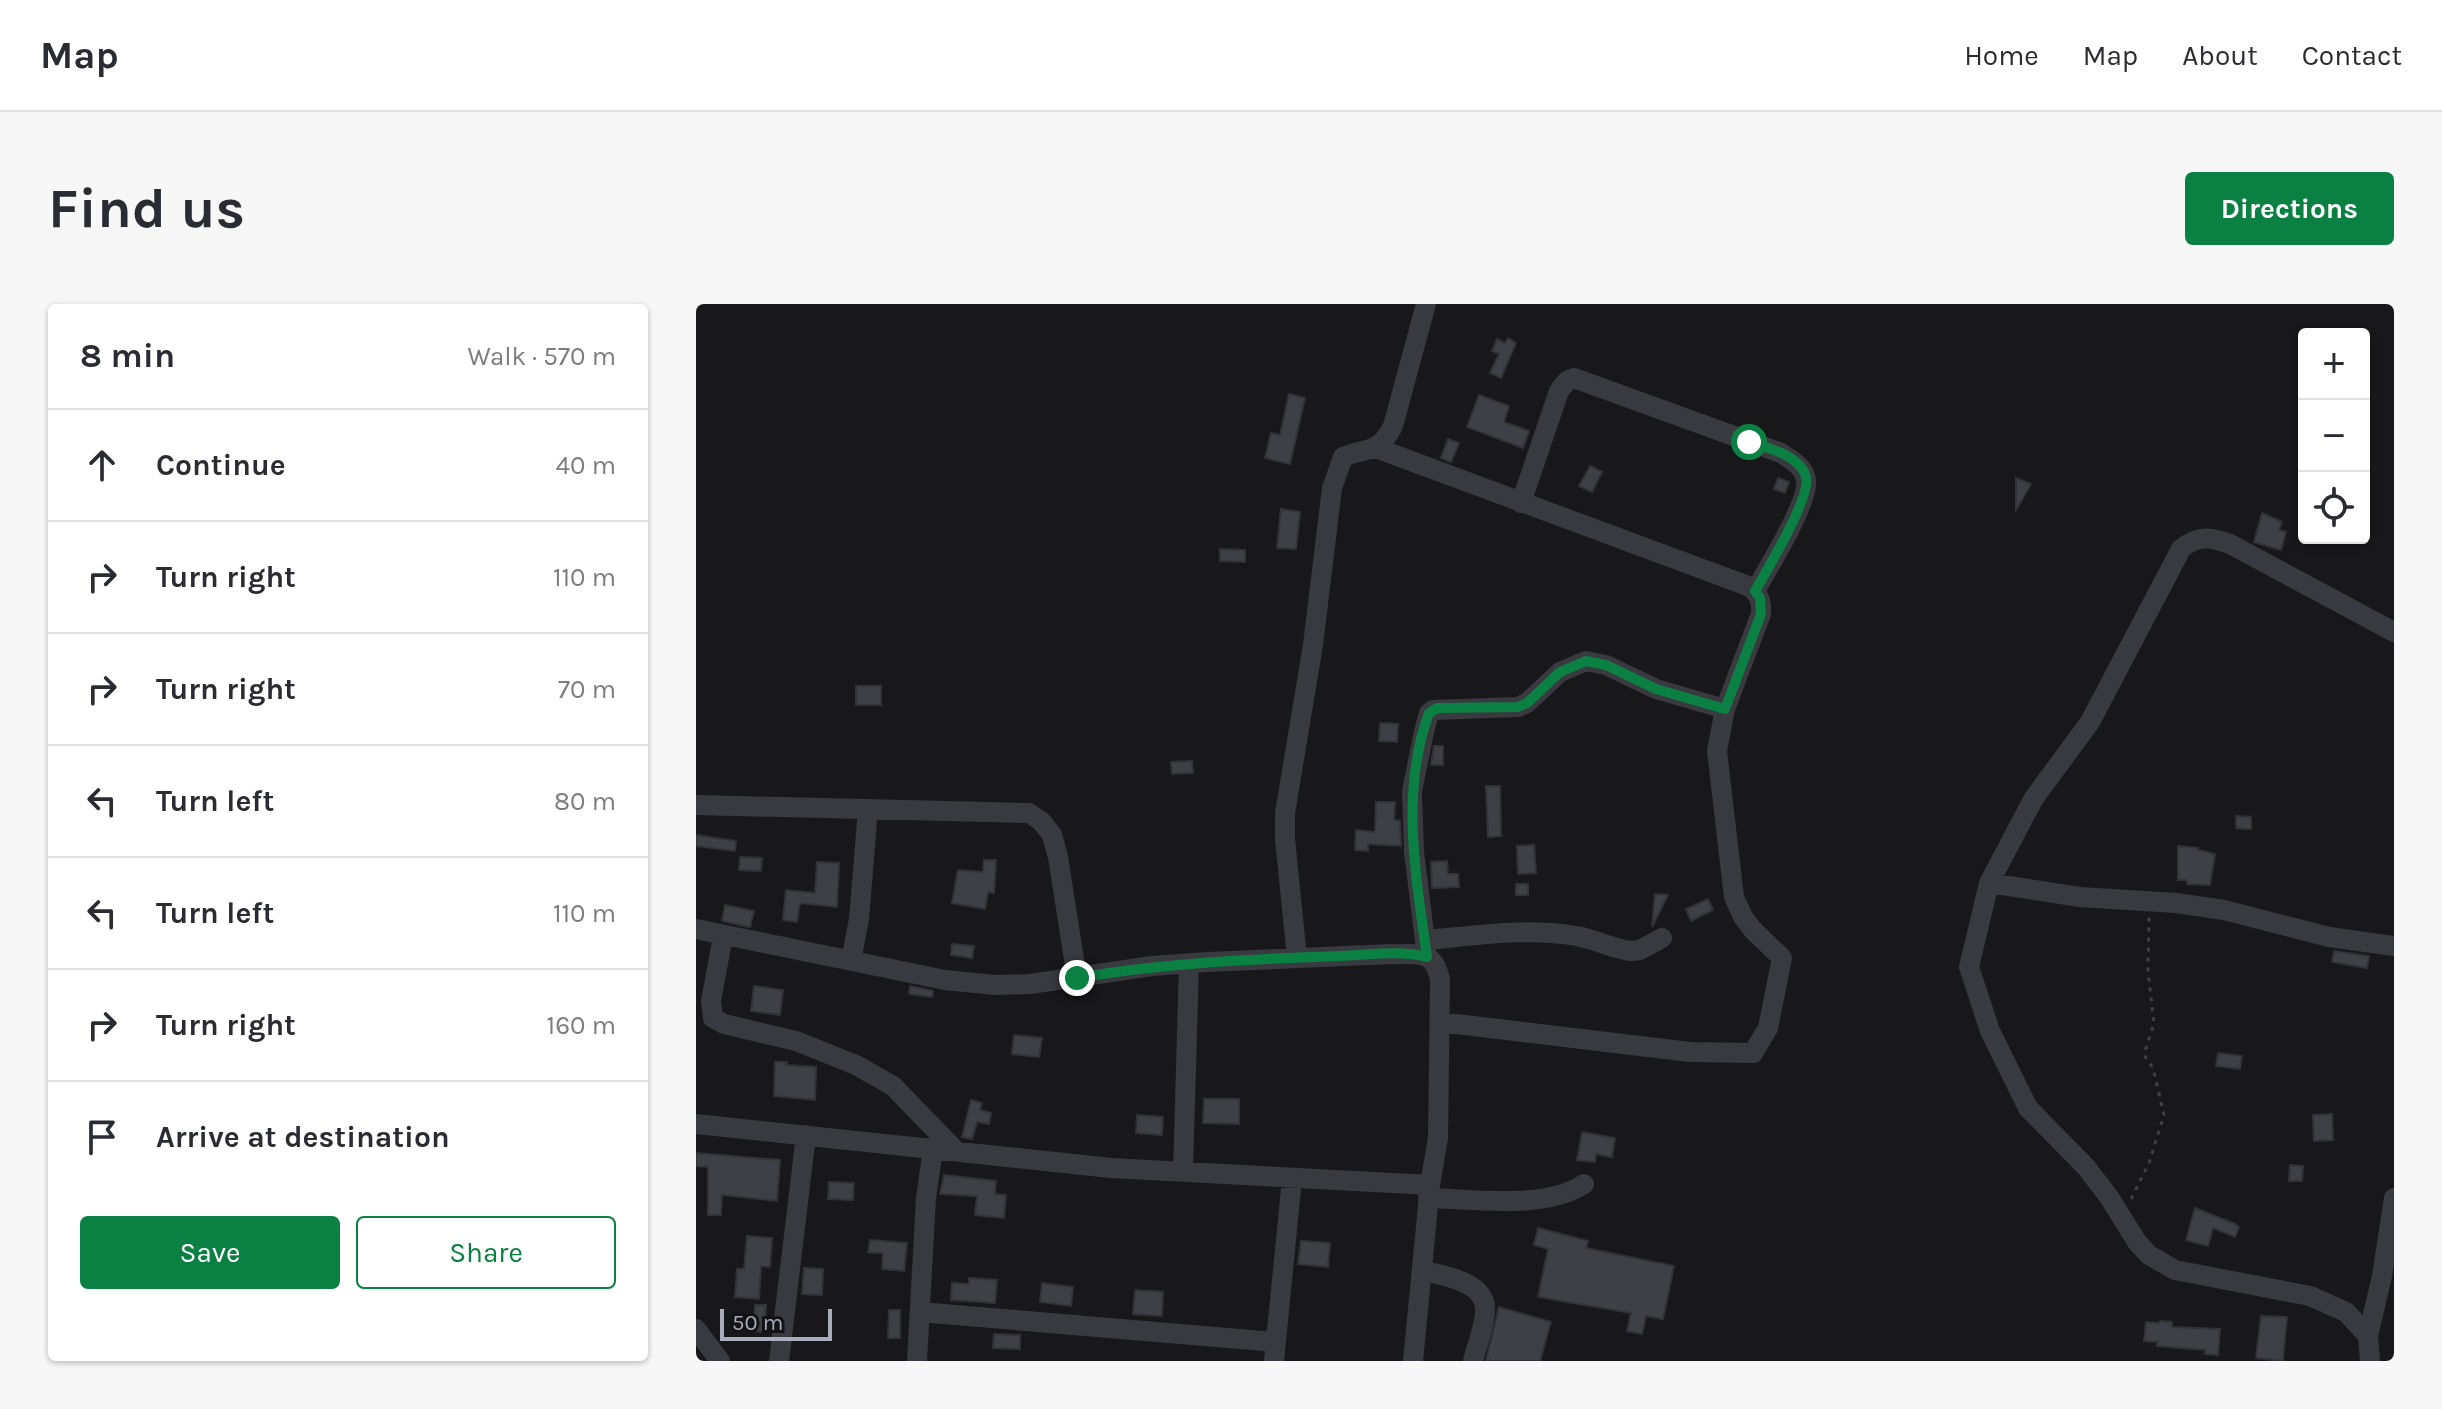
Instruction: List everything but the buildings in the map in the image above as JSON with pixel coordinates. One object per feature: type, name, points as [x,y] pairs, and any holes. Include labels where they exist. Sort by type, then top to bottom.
[{"type":"street","points":[[1297,958],[1285,813],[1311,660],[1332,488],[1343,457],[1376,448],[1385,441],[1393,426],[1426,304]]},
{"type":"street","points":[[1521,503],[1559,391],[1574,378],[1781,453],[1798,464],[1806,476],[1807,486],[1791,525],[1755,591]]},
{"type":"street","points":[[1376,448],[1727,578],[1755,591],[1760,598],[1761,614],[1725,709],[1717,751],[1734,897],[1753,930],[1782,958],[1768,1028],[1753,1053],[1690,1052],[1440,1022]]},
{"type":"street","points":[[2368,1336],[2346,1312],[2310,1296],[2189,1273],[2160,1263],[2137,1242],[2086,1167],[2028,1108],[1990,1031],[1969,967],[1989,883],[2034,798],[2090,722],[2181,549],[2191,540],[2203,537],[2230,544],[2394,632]]},
{"type":"street","points":[[1413,1361],[1429,1191],[1438,1138],[1438,966],[1426,948],[1414,852],[1413,782],[1427,720],[1433,710],[1518,707],[1527,703],[1560,672],[1586,661],[1606,665],[1656,689],[1725,709]]},
{"type":"street","points":[[696,805],[1029,813],[1041,821],[1052,835],[1077,978]]},
{"type":"street","points":[[851,961],[859,919],[868,809]]},
{"type":"street","points":[[1989,883],[2080,897],[2224,910],[2329,937],[2394,946]]},
{"type":"street","points":[[696,929],[945,980],[995,985],[1030,984],[1189,963],[1392,954],[1497,934],[1577,936],[1631,951],[1640,950],[1662,938]]},
{"type":"street","points":[[723,936],[711,1001],[713,1018],[724,1024],[796,1041],[856,1065],[893,1086],[956,1151]]},
{"type":"street","points":[[1183,1172],[1189,963]]},
{"type":"street","points":[[696,1124],[1111,1168],[1429,1191],[1547,1198],[1572,1192],[1584,1184]]},
{"type":"street","points":[[779,1361],[806,1135]]},
{"type":"street","points":[[917,1361],[926,1198],[933,1149]]},
{"type":"street","points":[[920,1312],[1275,1352],[1292,1179]]},
{"type":"street","points":[[2370,1361],[2368,1336],[2382,1276],[2394,1198]]},
{"type":"street","points":[[1423,1271],[1462,1282],[1482,1298],[1485,1312],[1473,1361]]},
{"type":"street","points":[[696,1329],[720,1361]]},
{"type":"path","points":[[2121,1216],[2144,1177],[2164,1115],[2153,1068],[2144,1055],[2154,1023],[2148,972],[2149,902]]},
{"type":"route","points":[[1077,978],[1152,966],[1207,962],[1392,954],[1427,957],[1414,852],[1412,791],[1429,713],[1437,708],[1518,707],[1527,703],[1560,672],[1586,661],[1606,665],[1656,689],[1725,709],[1761,614],[1760,598],[1755,591],[1791,525],[1807,486],[1806,476],[1798,464],[1781,453],[1749,442]]}]
